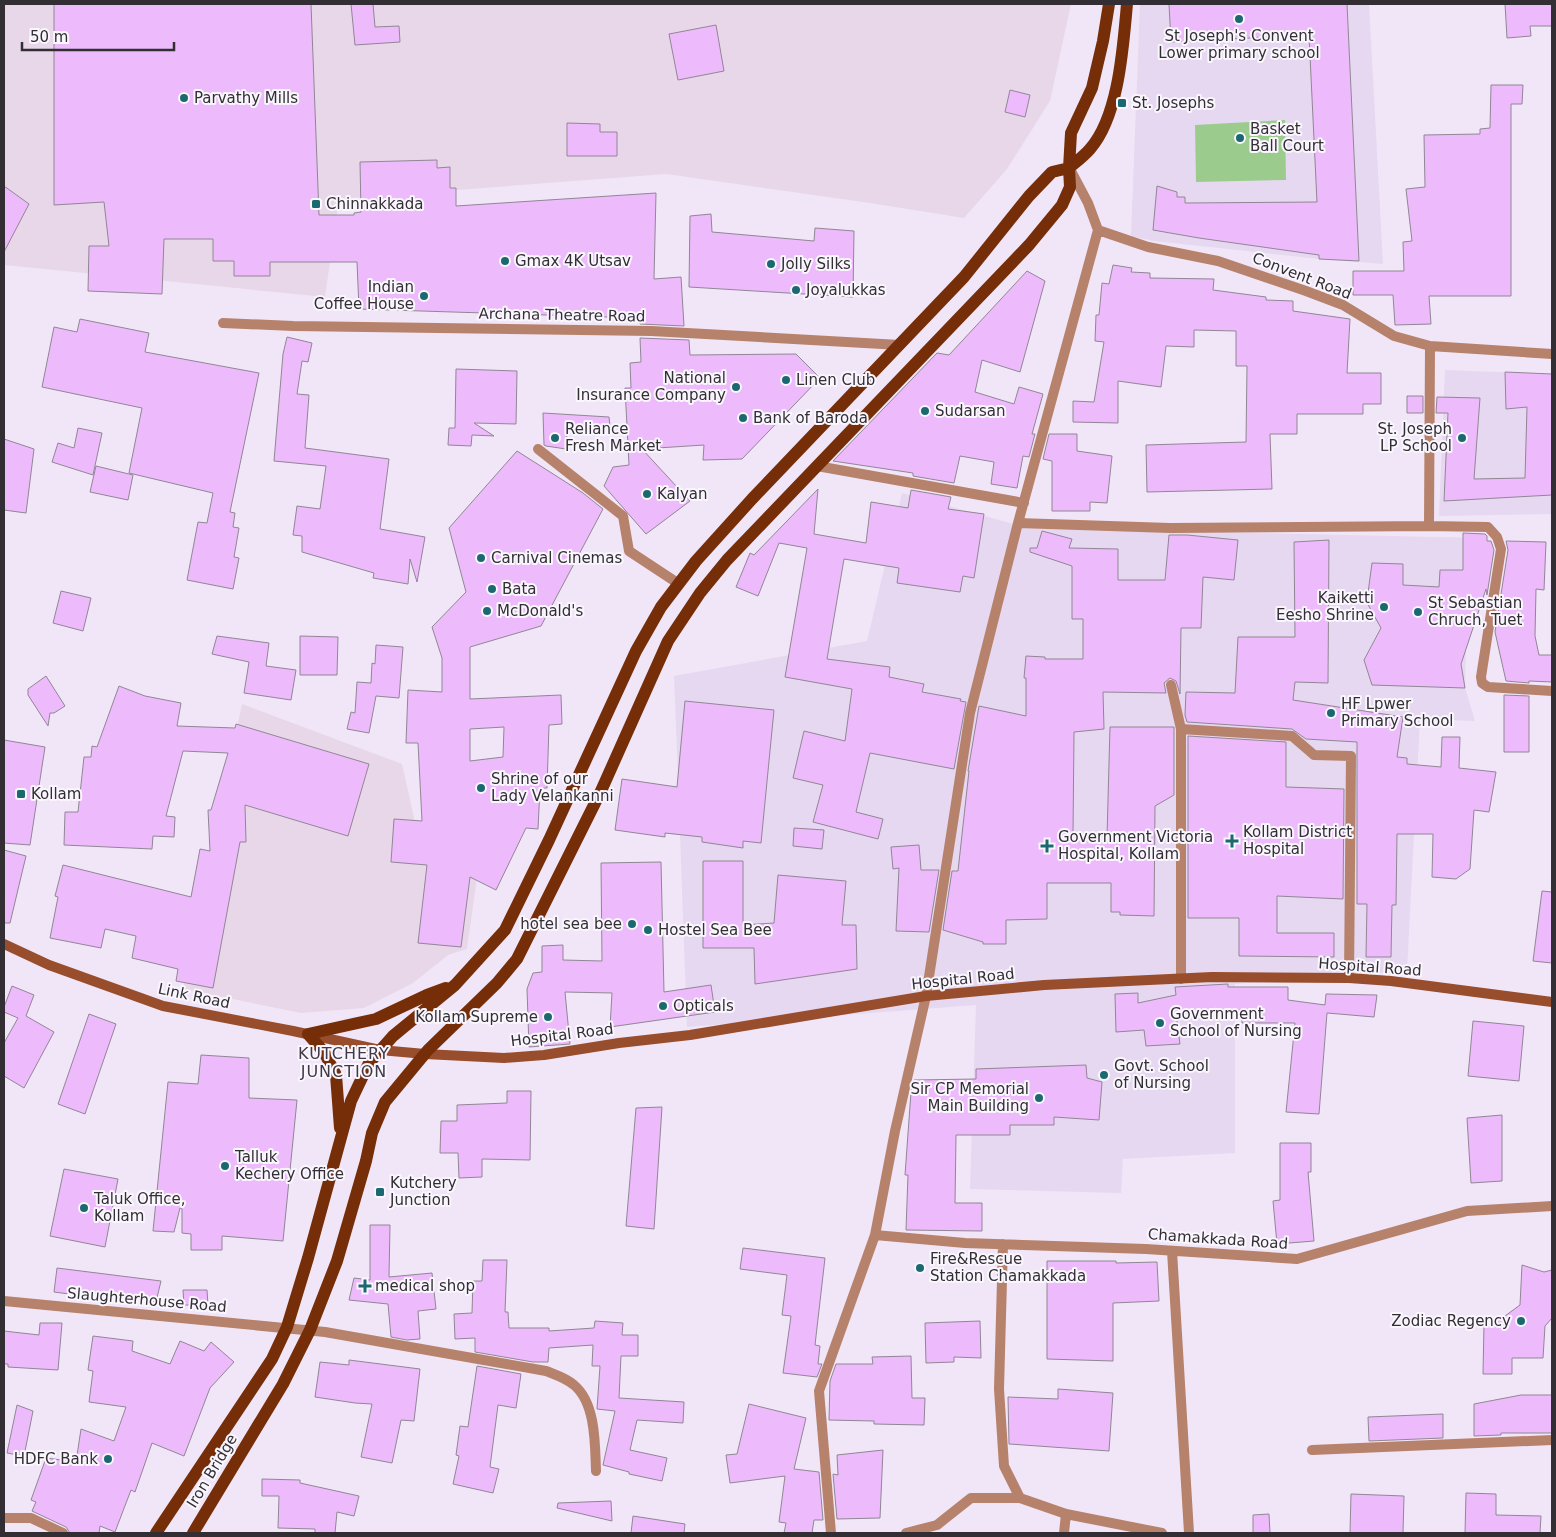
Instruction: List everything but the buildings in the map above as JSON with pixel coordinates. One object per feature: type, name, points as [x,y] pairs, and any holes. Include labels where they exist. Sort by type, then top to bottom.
[{"type":"main road","name":"Iron Bridge","points":[[193,1533],[283,1384],[310,1330],[336,1261],[366,1161],[372,1133],[385,1102],[424,1054],[497,983],[518,959],[602,791],[668,641],[695,601],[727,560],[1029,245],[1062,205],[1070,187],[1070,133],[1092,88],[1109,4]]},
{"type":"main road","points":[[156,1533],[272,1359],[287,1327],[351,1100],[369,1063],[392,1036],[455,984],[505,930],[549,840],[636,651],[660,607],[696,561],[752,499],[964,277],[1029,196],[1052,172],[1070,168],[1090,148],[1109,116],[1122,54],[1127,4]]},
{"type":"main road","name":"Link Road","points":[[6,945],[49,966],[163,1006],[380,1050]]},
{"type":"main road","name":"Hospital Road","points":[[380,1050],[504,1058],[544,1055],[619,1043],[690,1035],[926,996],[1044,985],[1181,978],[1349,978],[1552,1002]]},
{"type":"main road","points":[[340,1139],[336,1075],[324,1052],[308,1034],[376,1019],[455,984]]},
{"type":"street","points":[[831,1533],[819,1392],[875,1236],[895,1131],[926,996],[970,713],[1018,523],[1098,230],[1088,204],[1070,168]]},
{"type":"street","name":"Convent Road","points":[[1098,230],[1148,247],[1218,262],[1288,284],[1343,305],[1394,336],[1430,346],[1552,354]]},
{"type":"street","name":"Archana Theatre Road","points":[[223,323],[293,326],[651,331],[900,345]]},
{"type":"street","points":[[1429,526],[1430,346]]},
{"type":"street","points":[[538,448],[623,516],[629,551],[679,584]]},
{"type":"street","points":[[817,466],[1024,503]]},
{"type":"street","points":[[1018,523],[1170,528],[1488,527],[1497,537],[1501,549],[1481,677],[1482,683],[1488,687],[1552,691]]},
{"type":"street","points":[[1171,685],[1181,729],[1181,978]]},
{"type":"street","points":[[1181,729],[1292,736],[1314,754],[1351,756],[1349,978]]},
{"type":"street","name":"Chamakkada Road","points":[[875,1236],[965,1243],[1172,1251],[1297,1259],[1467,1211],[1552,1206]]},
{"type":"street","points":[[1003,1244],[999,1389],[1004,1466],[1020,1498]]},
{"type":"street","points":[[1172,1251],[1189,1533]]},
{"type":"street","name":"Slaughterhouse Road","points":[[4,1301],[310,1330],[546,1372],[576,1385],[586,1401],[592,1420],[596,1471]]},
{"type":"street","points":[[1312,1450],[1552,1440]]},
{"type":"street","points":[[906,1533],[937,1525],[972,1498],[1020,1498],[1066,1514],[1162,1533]]},
{"type":"street","points":[[1064,1533],[1066,1514]]},
{"type":"street","points":[[4,1518],[31,1518],[63,1533]]},
{"type":"shaded area","name":"Parvathy Mills","points":[[4,4],[1071,4],[1050,101],[1007,169],[964,218],[666,174],[339,199],[325,297],[4,265]]},
{"type":"shaded area","points":[[1140,4],[1369,4],[1383,264],[1154,241],[1131,236]]},
{"type":"shaded area","points":[[1445,370],[1552,374],[1552,514],[1439,516]]},
{"type":"shaded area","name":"Government Victoria Hospital, Kollam","points":[[902,493],[1028,528],[1480,538],[1466,645],[1465,688],[1475,721],[1420,719],[1407,971],[1235,984],[1235,1153],[1123,1159],[1121,1193],[970,1189],[976,1005],[687,1027],[680,835],[672,834],[678,776],[674,676],[867,641]]},
{"type":"shaded area","points":[[242,704],[402,764],[415,822],[483,835],[467,949],[448,955],[413,983],[364,1008],[301,1013],[183,989]]},
{"type":"green space","name":"Basket Ball Court","points":[[1285,120],[1286,180],[1196,182],[1195,125]]},
{"type":"place","name":"St Joseph's Convent Lower primary school","points":[[1239,19]]},
{"type":"place","name":"Parvathy Mills","points":[[184,98]]},
{"type":"place","name":"St. Josephs","points":[[1122,103]]},
{"type":"place","name":"Basket Ball Court","points":[[1240,138]]},
{"type":"place","name":"Chinnakkada","points":[[316,204]]},
{"type":"place","name":"Gmax 4K Utsav","points":[[505,261]]},
{"type":"place","name":"Jolly Silks","points":[[771,264]]},
{"type":"place","name":"Joyalukkas","points":[[796,290]]},
{"type":"place","name":"Indian Coffee House","points":[[424,296]]},
{"type":"place","name":"Linen Club","points":[[786,380]]},
{"type":"place","name":"National Insurance Company","points":[[736,387]]},
{"type":"place","name":"Sudarsan","points":[[925,411]]},
{"type":"place","name":"Bank of Baroda","points":[[743,418]]},
{"type":"place","name":"Reliance Fresh Market","points":[[555,438]]},
{"type":"place","name":"St. Joseph LP School","points":[[1462,438]]},
{"type":"place","name":"Kalyan","points":[[647,494]]},
{"type":"place","name":"Carnival Cinemas","points":[[481,558]]},
{"type":"place","name":"Bata","points":[[492,589]]},
{"type":"place","name":"Kaiketti Eesho Shrine","points":[[1384,607]]},
{"type":"place","name":"McDonald's","points":[[487,611]]},
{"type":"place","name":"St Sebastian Chruch, Tuet","points":[[1418,612]]},
{"type":"place","name":"HF Lpwer Primary School","points":[[1331,713]]},
{"type":"place","name":"Shrine of our Lady Velankanni","points":[[481,788]]},
{"type":"place","name":"Kollam","points":[[21,794]]},
{"type":"place","name":"Kollam District Hospital","points":[[1232,841]]},
{"type":"place","name":"Government Victoria Hospital, Kollam","points":[[1047,846]]},
{"type":"place","name":"hotel sea bee","points":[[632,924]]},
{"type":"place","name":"Hostel Sea Bee","points":[[648,930]]},
{"type":"place","name":"Opticals","points":[[663,1006]]},
{"type":"place","name":"Kollam Supreme","points":[[548,1017]]},
{"type":"place","name":"Government School of Nursing","points":[[1160,1023]]},
{"type":"place","name":"Govt. School of Nursing","points":[[1104,1075]]},
{"type":"place","name":"Sir CP Memorial Main Building","points":[[1039,1098]]},
{"type":"place","name":"Talluk Kechery Office","points":[[225,1166]]},
{"type":"place","name":"Kutchery Junction","points":[[380,1192]]},
{"type":"place","name":"Taluk Office, Kollam","points":[[84,1208]]},
{"type":"place","name":"Fire&Rescue Station Chamakkada","points":[[920,1268]]},
{"type":"place","name":"medical shop","points":[[365,1286]]},
{"type":"place","name":"Zodiac Regency","points":[[1521,1321]]},
{"type":"place","name":"HDFC Bank","points":[[108,1459]]},
{"type":"district","name":"KUTCHERY JUNCTION","points":[[344,1062]]}]
